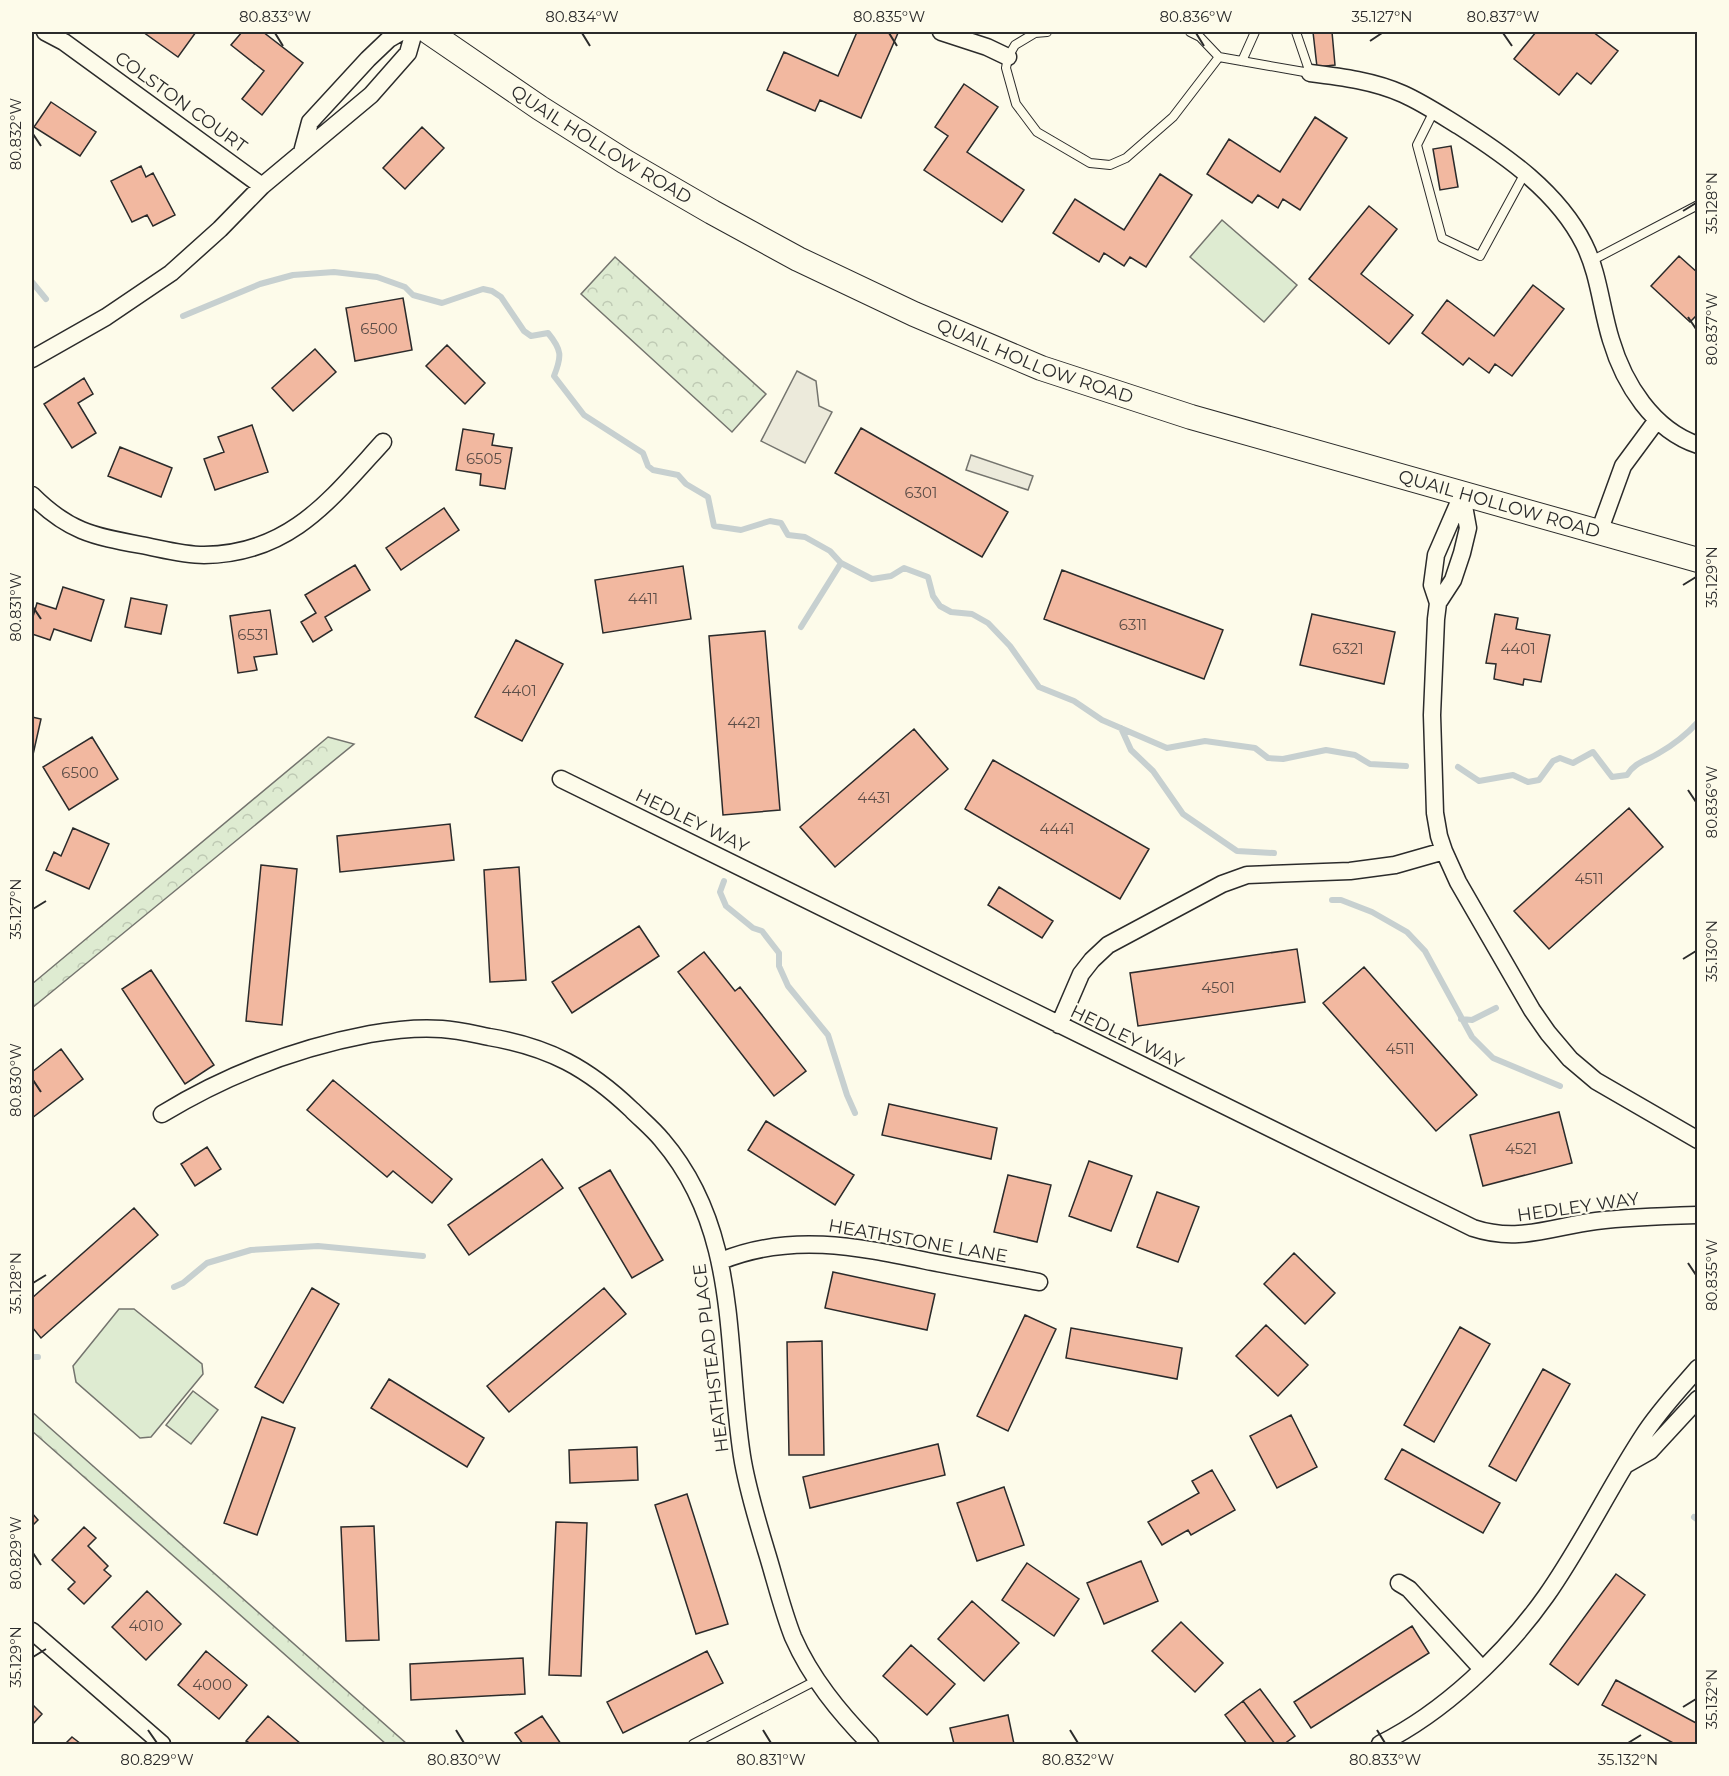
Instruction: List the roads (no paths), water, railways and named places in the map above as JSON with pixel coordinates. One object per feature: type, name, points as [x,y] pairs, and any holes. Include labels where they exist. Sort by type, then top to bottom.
[{"type":"main road","name":"QUAIL HOLLOW ROAD","points":[[429,32],[540,108],[702,207],[798,259],[914,314],[1041,368],[1191,417],[1698,560]]},
{"type":"street","name":"COLSTON COURT","points":[[45,32],[74,49],[262,186]]},
{"type":"street","points":[[302,152],[310,122],[368,59],[389,39],[401,32]]},
{"type":"street","points":[[32,359],[106,317],[171,273],[220,229],[262,186],[371,95],[408,53],[414,32]]},
{"type":"street","points":[[941,32],[987,47],[1008,57]]},
{"type":"street","points":[[1310,73],[1370,82],[1403,94],[1489,145],[1525,173],[1553,200],[1577,231],[1591,261],[1611,340],[1622,370],[1644,405],[1672,433],[1698,446]]},
{"type":"street","points":[[1599,531],[1623,466],[1657,420]]},
{"type":"street","points":[[32,495],[64,523],[96,537],[173,552],[203,555],[234,552],[263,544],[304,523],[327,503],[383,442]]},
{"type":"street","points":[[1462,495],[1436,555],[1432,585],[1438,603],[1432,715],[1435,813],[1444,851],[1458,882],[1532,1010],[1570,1059],[1610,1090],[1698,1140]]},
{"type":"street","points":[[1438,603],[1453,580],[1468,528],[1462,495]]},
{"type":"street","name":"HEDLEY WAY","points":[[561,779],[1473,1228],[1493,1235],[1520,1236],[1596,1221],[1698,1215]]},
{"type":"street","points":[[1059,1025],[1081,974],[1108,945],[1222,884],[1247,875],[1350,871],[1395,865],[1444,851]]},
{"type":"street","name":"HEATHSTEAD PLACE","points":[[162,1114],[240,1072],[280,1058],[342,1039],[395,1030],[441,1028],[534,1047],[555,1055],[584,1071],[622,1101],[662,1139],[700,1200],[711,1226],[721,1260],[726,1293],[742,1459],[761,1534],[793,1636],[817,1680],[841,1713],[870,1744]]},
{"type":"street","name":"HEATHSTONE LANE","points":[[721,1260],[781,1244],[819,1244],[871,1250],[1039,1282]]},
{"type":"street","points":[[1380,1744],[1442,1704],[1501,1650],[1547,1595],[1644,1434],[1698,1368]]},
{"type":"street","points":[[1626,1464],[1650,1452],[1698,1399]]},
{"type":"street","points":[[1399,1583],[1409,1589],[1482,1669]]},
{"type":"street","points":[[32,1631],[162,1744]]},
{"type":"lane","points":[[1047,32],[1035,33],[1015,45],[1008,57],[1006,68],[1016,104],[1037,132],[1090,163],[1110,165],[1126,158],[1173,117],[1220,57]]},
{"type":"lane","points":[[1190,32],[1200,37],[1220,57],[1310,73],[1296,32]]},
{"type":"lane","points":[[1242,62],[1255,32]]},
{"type":"lane","points":[[1434,111],[1417,145],[1442,238],[1480,256],[1525,173]]},
{"type":"lane","points":[[1591,261],[1698,205]]},
{"type":"lane","points":[[693,1744],[707,1741],[817,1680]]},
{"type":"waterway","points":[[183,316],[260,284],[293,275],[334,272],[377,277],[405,287],[413,295],[442,303],[483,289],[492,291],[501,297],[524,331],[531,336],[548,333],[553,339],[559,353],[554,376],[584,415],[643,453],[648,466],[653,470],[678,475],[686,484],[708,497],[714,526],[741,530],[770,521],[781,523],[788,535],[805,537],[830,551],[841,563],[872,579],[891,576],[904,568],[928,577],[933,596],[940,606],[951,612],[972,614],[988,623],[1010,646],[1039,687],[1074,701],[1102,720],[1167,748],[1205,741],[1255,748],[1268,758],[1283,759],[1326,750],[1355,755],[1370,764],[1406,766]]},
{"type":"waterway","points":[[32,282],[46,299]]},
{"type":"waterway","points":[[801,627],[841,563]]},
{"type":"waterway","points":[[1458,767],[1479,781],[1513,775],[1528,782],[1539,780],[1553,761],[1560,758],[1573,763],[1593,752],[1612,777],[1627,775],[1637,764],[1675,743],[1698,722]]},
{"type":"waterway","points":[[1121,728],[1131,750],[1153,771],[1183,814],[1237,851],[1274,853]]},
{"type":"waterway","points":[[724,881],[720,892],[726,906],[753,928],[762,931],[779,953],[779,966],[788,986],[828,1035],[855,1113]]},
{"type":"waterway","points":[[1332,900],[1341,900],[1372,912],[1407,932],[1425,951],[1472,1037],[1493,1058],[1560,1086]]},
{"type":"waterway","points":[[1461,1019],[1472,1020],[1496,1008]]},
{"type":"waterway","points":[[174,1287],[183,1283],[207,1263],[251,1250],[318,1246],[423,1256]]},
{"type":"waterway","points":[[32,1357],[38,1357]]},
{"type":"waterway","points":[[1694,1517],[1698,1520]]}]
